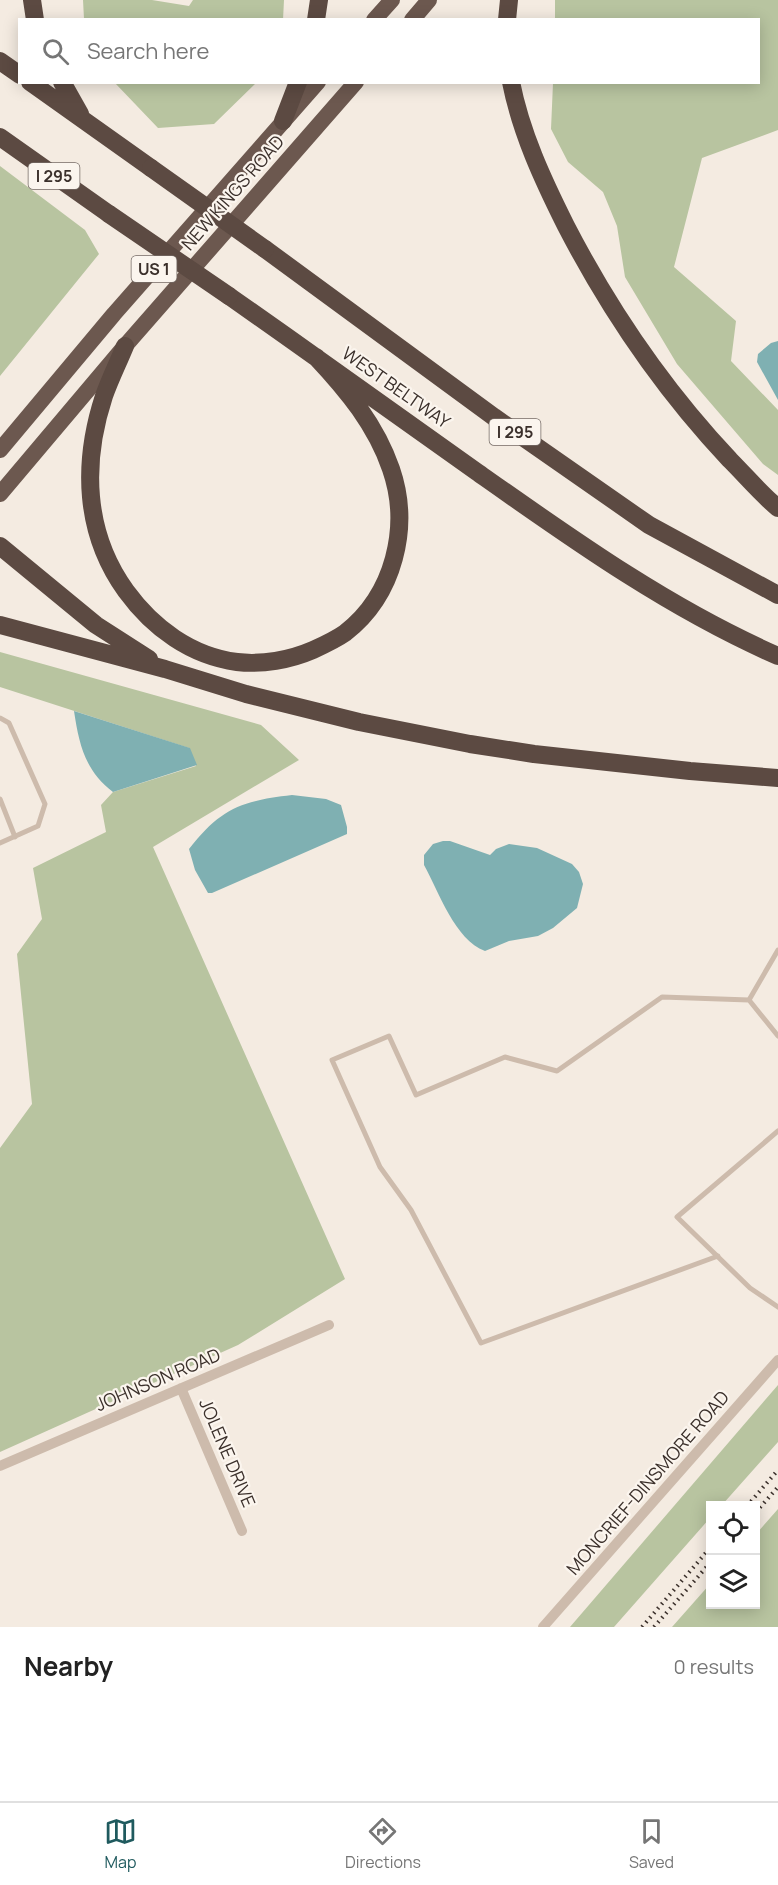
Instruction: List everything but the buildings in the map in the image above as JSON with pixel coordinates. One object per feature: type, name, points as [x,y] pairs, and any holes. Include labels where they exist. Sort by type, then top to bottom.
[{"type":"highway","points":[[32,0],[35,18]]},
{"type":"highway","points":[[316,18],[319,0]]},
{"type":"highway","points":[[376,18],[392,0]]},
{"type":"highway","points":[[414,18],[429,0]]},
{"type":"highway","points":[[507,18],[509,0]]},
{"type":"highway","points":[[0,61],[18,74]]},
{"type":"highway","name":"WEST BELTWAY","points":[[33,84],[265,249],[494,417],[649,525],[778,595]]},
{"type":"highway","points":[[63,84],[84,121]]},
{"type":"highway","points":[[283,121],[297,84]]},
{"type":"highway","name":"NEW KINGS ROAD","points":[[0,450],[114,314],[316,84]]},
{"type":"highway","name":"NEW KINGS ROAD","points":[[0,494],[125,346],[354,84]]},
{"type":"highway","points":[[512,84],[528,144],[548,190],[606,300],[652,367],[704,432],[778,508]]},
{"type":"highway","name":"WEST BELTWAY","points":[[0,137],[607,561],[686,609],[778,656]]},
{"type":"highway","points":[[125,346],[104,395],[93,437],[89,466],[90,495],[96,531],[104,555],[134,602],[164,631],[190,648],[210,656],[239,662],[273,662],[300,656],[346,632],[369,609],[387,580],[396,554],[399,505],[392,470],[374,431],[348,392],[316,357]]},
{"type":"highway","points":[[0,546],[96,625],[165,669]]},
{"type":"highway","points":[[0,625],[165,669],[246,694],[470,744],[534,754],[778,778]]},
{"type":"street","name":"JOHNSON ROAD","points":[[0,1467],[329,1325]]},
{"type":"street","name":"MONCRIEF-DINSMORE ROAD","points":[[543,1627],[778,1360]]},
{"type":"street","name":"JOLENE DRIVE","points":[[181,1388],[242,1531]]},
{"type":"lane","points":[[0,718],[9,723],[45,804],[38,826],[0,843]]},
{"type":"lane","points":[[0,799],[3,816],[15,837]]},
{"type":"lane","points":[[749,1000],[778,950]]},
{"type":"lane","points":[[718,1256],[481,1343],[411,1210],[380,1167],[332,1060],[389,1036],[416,1095],[505,1057],[557,1071],[662,996],[749,1000],[778,1036]]},
{"type":"lane","points":[[777,1303],[750,1288],[677,1216],[778,1131]]},
{"type":"green space","points":[[83,0],[152,0],[189,6],[193,0],[284,0],[283,18],[84,18]]},
{"type":"green space","points":[[555,0],[778,0],[778,130],[702,158],[674,267],[736,321],[731,361],[778,410],[778,475],[763,464],[677,364],[625,277],[617,226],[603,192],[568,162],[551,129],[553,84],[760,84],[760,18],[555,18]]},
{"type":"green space","points":[[116,84],[255,84],[214,124],[158,128]]},
{"type":"green space","points":[[0,166],[85,230],[99,254],[0,376]]},
{"type":"green space","points":[[0,652],[261,725],[299,760],[153,847],[345,1279],[238,1345],[0,1452],[0,1148],[32,1104],[17,954],[42,919],[33,868],[106,832],[101,805],[113,792],[196,766],[189,748],[0,687]]},
{"type":"green space","points":[[778,1385],[778,1442],[726,1501],[706,1501],[706,1523],[614,1627],[570,1627]]},
{"type":"green space","points":[[778,1509],[778,1627],[672,1627],[706,1589],[706,1609],[760,1609],[760,1529]]},
{"type":"water","points":[[778,341],[778,400],[757,362],[758,354],[771,343]]},
{"type":"water","points":[[74,711],[190,748],[197,765],[113,792],[96,775],[85,756],[78,735]]},
{"type":"water","points":[[292,795],[326,799],[341,805],[347,834],[208,893],[195,870],[189,849],[201,835],[222,815],[233,809],[259,800]]},
{"type":"water","points":[[450,841],[490,855],[496,849],[509,844],[537,848],[572,864],[579,872],[583,884],[577,908],[553,928],[538,936],[509,941],[485,951],[474,945],[456,926],[424,865],[424,855],[433,844]]},
{"type":"railway","points":[[751,1501],[778,1470]]},
{"type":"railway","points":[[760,1507],[778,1487]]},
{"type":"railway","points":[[642,1627],[706,1553]]},
{"type":"railway","points":[[654,1627],[706,1568]]}]
